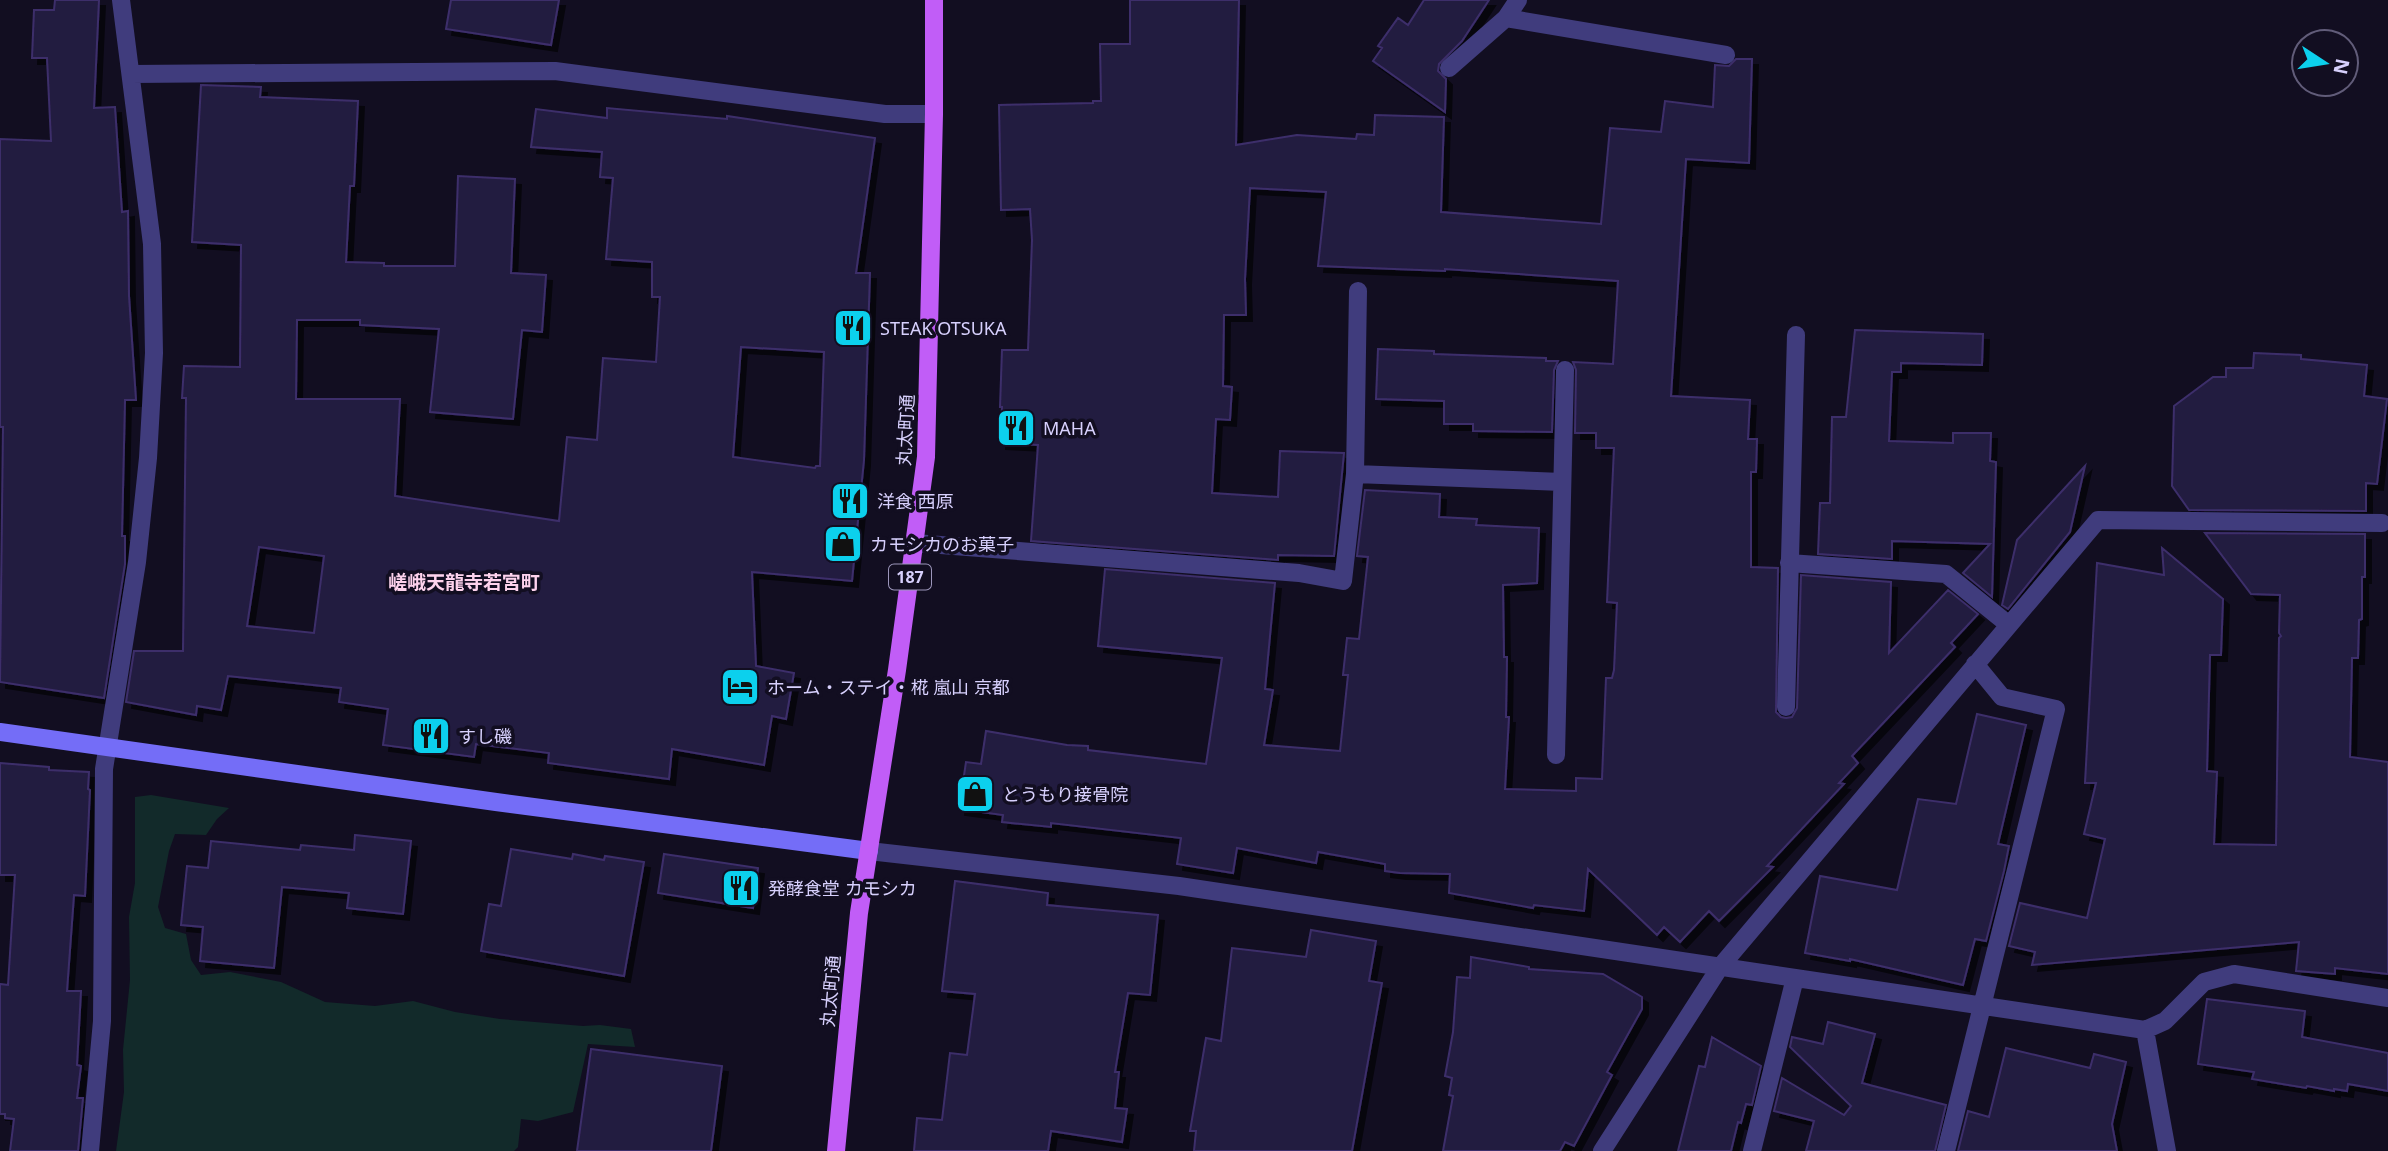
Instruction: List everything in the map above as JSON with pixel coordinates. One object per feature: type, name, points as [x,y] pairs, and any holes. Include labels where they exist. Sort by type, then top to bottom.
[{"type":"main road","name":"丸太町通","points":[[836,1151],[854,957],[926,457],[934,0]]},
{"type":"street","points":[[90,1151],[102,1021],[104,769],[137,562],[148,458],[154,353],[152,244],[121,0]]},
{"type":"street","points":[[1449,68],[1506,18],[1518,0]]},
{"type":"street","points":[[1506,18],[1726,55]]},
{"type":"street","points":[[131,74],[555,71],[885,114],[934,114]]},
{"type":"street","points":[[915,544],[1299,573],[1343,581],[1355,474],[1358,291]]},
{"type":"street","points":[[1786,707],[1796,335]]},
{"type":"street","points":[[1556,755],[1565,370]]},
{"type":"street","points":[[1355,474],[1562,482]]},
{"type":"street","points":[[1602,1151],[1720,967],[2098,520],[2382,523]]},
{"type":"street","points":[[1789,563],[1947,573],[2009,625]]},
{"type":"street","points":[[1946,1151],[2056,709],[2002,697],[1975,664]]},
{"type":"street","points":[[0,732],[869,851],[1179,886],[2145,1030],[2165,1021],[2204,982],[2234,974],[2388,998]]},
{"type":"street","points":[[1752,1151],[1795,978]]},
{"type":"street","points":[[2145,1030],[2167,1151]]},
{"type":"green space","points":[[151,795],[229,808],[206,835],[175,834],[158,907],[165,928],[186,934],[191,960],[201,975],[230,972],[281,982],[325,1002],[375,1006],[413,1001],[455,1012],[500,1019],[631,1029],[635,1047],[588,1044],[573,1112],[538,1121],[521,1119],[518,1147],[514,1151],[116,1151],[124,1092],[123,1050],[130,980],[129,917],[135,883],[135,797]]},
{"type":"building","points":[[55,0],[99,0],[94,108],[115,107],[122,212],[128,211],[129,296],[136,400],[125,400],[122,536],[125,536],[125,564],[104,698],[0,682],[3,427],[0,427],[0,139],[51,141],[47,58],[32,58],[34,10],[54,10]]},
{"type":"building","points":[[451,0],[559,0],[551,45],[446,29]]},
{"type":"building","points":[[1130,0],[1239,0],[1236,145],[1297,135],[1356,139],[1357,134],[1374,135],[1375,115],[1444,117],[1441,212],[1601,224],[1610,128],[1661,132],[1665,101],[1713,107],[1715,65],[1729,66],[1736,59],[1752,59],[1749,163],[1686,159],[1671,396],[1750,400],[1748,439],[1757,439],[1756,472],[1751,472],[1751,567],[1778,568],[1776,712],[1781,717],[1792,717],[1797,708],[1801,575],[1891,582],[1889,653],[1948,590],[1978,614],[1951,643],[1955,647],[1852,756],[1858,763],[1839,783],[1844,784],[1767,866],[1773,867],[1719,921],[1709,911],[1680,942],[1664,927],[1657,935],[1588,869],[1584,911],[1534,905],[1533,908],[1449,893],[1450,874],[1385,871],[1385,864],[1318,852],[1316,863],[1237,848],[1233,873],[1177,864],[1181,838],[1051,823],[1051,827],[1002,822],[1003,815],[959,809],[966,762],[981,764],[986,731],[1088,746],[1088,750],[1206,764],[1222,658],[1098,646],[1105,569],[1275,583],[1265,689],[1273,690],[1264,745],[1340,751],[1348,675],[1343,675],[1347,638],[1359,639],[1368,557],[1357,556],[1365,490],[1440,494],[1439,517],[1477,519],[1476,525],[1539,528],[1537,583],[1503,585],[1504,657],[1507,657],[1506,717],[1509,717],[1505,789],[1576,791],[1576,778],[1602,779],[1606,678],[1612,678],[1614,670],[1617,603],[1607,602],[1614,448],[1596,448],[1596,433],[1575,433],[1576,370],[1573,362],[1613,364],[1618,281],[1445,269],[1318,266],[1326,192],[1250,188],[1245,279],[1246,315],[1224,315],[1223,386],[1232,387],[1230,420],[1216,419],[1212,493],[1278,497],[1280,451],[1344,453],[1334,556],[1278,555],[1278,560],[1031,541],[1038,445],[1000,443],[1002,350],[1028,350],[1032,240],[1030,209],[1001,210],[999,105],[1101,101],[1100,44],[1130,44]]},
{"type":"building","points":[[1424,0],[1489,0],[1462,41],[1439,64],[1438,71],[1446,79],[1445,112],[1373,61],[1382,48],[1378,46],[1398,18],[1408,25]]},
{"type":"building","points":[[201,85],[261,87],[260,97],[358,101],[354,186],[350,186],[346,262],[384,263],[384,266],[455,266],[458,176],[515,179],[511,273],[546,275],[542,332],[522,330],[513,419],[430,412],[439,329],[360,325],[360,320],[297,320],[296,399],[400,399],[395,496],[559,521],[567,437],[597,440],[603,358],[656,362],[660,297],[652,297],[652,262],[606,259],[613,178],[600,177],[602,152],[531,147],[536,109],[607,118],[607,108],[727,119],[727,116],[875,138],[856,273],[870,273],[864,460],[852,581],[752,572],[756,666],[794,673],[786,719],[772,716],[764,765],[672,749],[669,779],[548,763],[549,753],[476,744],[474,757],[383,745],[388,709],[339,702],[341,688],[228,676],[221,710],[197,706],[196,715],[126,702],[134,651],[183,651],[186,398],[182,398],[184,366],[240,367],[241,245],[192,242]],"holes":[[[741,347],[824,352],[820,466],[815,468],[733,457]],[[259,547],[324,556],[314,633],[247,626]]]},
{"type":"building","points":[[1855,330],[1983,334],[1982,365],[1901,363],[1901,372],[1892,372],[1889,441],[1953,443],[1953,433],[1991,433],[1990,461],[1996,462],[1992,597],[1963,573],[1990,544],[1892,541],[1892,559],[1818,554],[1820,503],[1830,503],[1832,417],[1846,417]]},
{"type":"building","points":[[1378,349],[1546,358],[1546,361],[1558,361],[1554,370],[1552,432],[1473,431],[1473,424],[1444,424],[1444,401],[1376,399]]},
{"type":"building","points":[[2254,353],[2301,355],[2301,359],[2367,365],[2364,396],[2387,399],[2377,484],[2366,483],[2366,511],[2189,510],[2172,486],[2174,406],[2213,377],[2226,377],[2226,368],[2253,368]]},
{"type":"building","points":[[2085,466],[2070,532],[2008,609],[2002,605],[2017,540]]},
{"type":"building","points":[[2205,533],[2365,534],[2365,577],[2362,577],[2358,658],[2352,658],[2350,757],[2388,762],[2388,974],[2335,968],[2335,974],[2296,971],[2299,942],[2032,965],[2035,952],[2009,946],[2020,903],[2087,918],[2105,839],[2084,834],[2096,783],[2085,783],[2097,563],[2164,575],[2162,548],[2223,599],[2221,655],[2210,655],[2207,771],[2217,772],[2214,844],[2276,845],[2280,595],[2251,594]]},
{"type":"building","points":[[1977,714],[2026,725],[1998,844],[2009,846],[2004,871],[1986,941],[1975,939],[1963,985],[1850,959],[1805,953],[1820,876],[1897,890],[1918,799],[1956,804]]},
{"type":"building","points":[[0,763],[89,772],[85,896],[74,895],[67,991],[81,991],[77,1065],[81,1066],[77,1098],[83,1098],[78,1151],[10,1151],[14,1119],[0,1114],[0,984],[8,985],[15,875],[0,875]]},
{"type":"building","points":[[355,835],[411,841],[403,914],[347,908],[349,893],[282,887],[274,968],[200,961],[203,927],[181,925],[187,866],[208,868],[211,841],[300,850],[301,845],[354,850]]},
{"type":"building","points":[[511,849],[572,859],[573,854],[604,860],[605,856],[644,862],[624,976],[481,951],[489,904],[501,906]]},
{"type":"building","points":[[664,854],[758,868],[753,908],[658,893]]},
{"type":"building","points":[[955,881],[1048,893],[1047,905],[1158,915],[1150,995],[1128,993],[1115,1072],[1119,1072],[1115,1108],[1127,1109],[1122,1142],[1051,1131],[1048,1151],[914,1151],[917,1118],[942,1120],[950,1053],[967,1055],[975,994],[942,991]]},
{"type":"building","points":[[1311,930],[1376,941],[1369,981],[1382,983],[1352,1151],[1194,1151],[1196,1131],[1190,1131],[1206,1038],[1221,1041],[1232,948],[1306,957]]},
{"type":"building","points":[[1471,957],[1529,969],[1603,974],[1642,997],[1642,1009],[1607,1072],[1612,1075],[1574,1146],[1565,1142],[1560,1151],[1443,1151],[1453,1096],[1449,1095],[1452,1078],[1445,1076],[1453,1032],[1457,977],[1470,978]]},
{"type":"building","points":[[2207,999],[2305,1011],[2302,1037],[2388,1053],[2388,1091],[2348,1084],[2347,1091],[2306,1088],[2252,1079],[2254,1072],[2198,1064]]},
{"type":"building","points":[[1828,1022],[1875,1034],[1862,1083],[1946,1105],[1935,1151],[1806,1151],[1814,1121],[1774,1111],[1782,1078],[1844,1115],[1851,1106],[1790,1047],[1792,1037],[1823,1044]]},
{"type":"building","points":[[1712,1037],[1761,1066],[1752,1105],[1746,1104],[1741,1123],[1738,1122],[1731,1151],[1678,1151],[1699,1066],[1705,1067]]},
{"type":"building","points":[[2006,1048],[2090,1068],[2094,1054],[2126,1062],[2112,1124],[2117,1151],[1958,1151],[1968,1111],[1989,1117]]},
{"type":"building","points":[[591,1049],[722,1066],[711,1151],[577,1151]]},
{"type":"place","name":"STEAK OTSUKA","points":[[853,328]]},
{"type":"place","name":"MAHA","points":[[1016,428]]},
{"type":"place","name":"洋食 西原","points":[[850,501]]},
{"type":"place","name":"カモシカのお菓子","points":[[843,544]]},
{"type":"place","name":"ホーム・ステイ・椛 嵐山 京都","points":[[740,687]]},
{"type":"place","name":"すし磯","points":[[431,736]]},
{"type":"place","name":"とうもり接骨院","points":[[975,794]]},
{"type":"place","name":"発酵食堂 カモシカ","points":[[741,888]]},
{"type":"district","name":"嵯峨天龍寺若宮町","points":[[464,582]]}]
